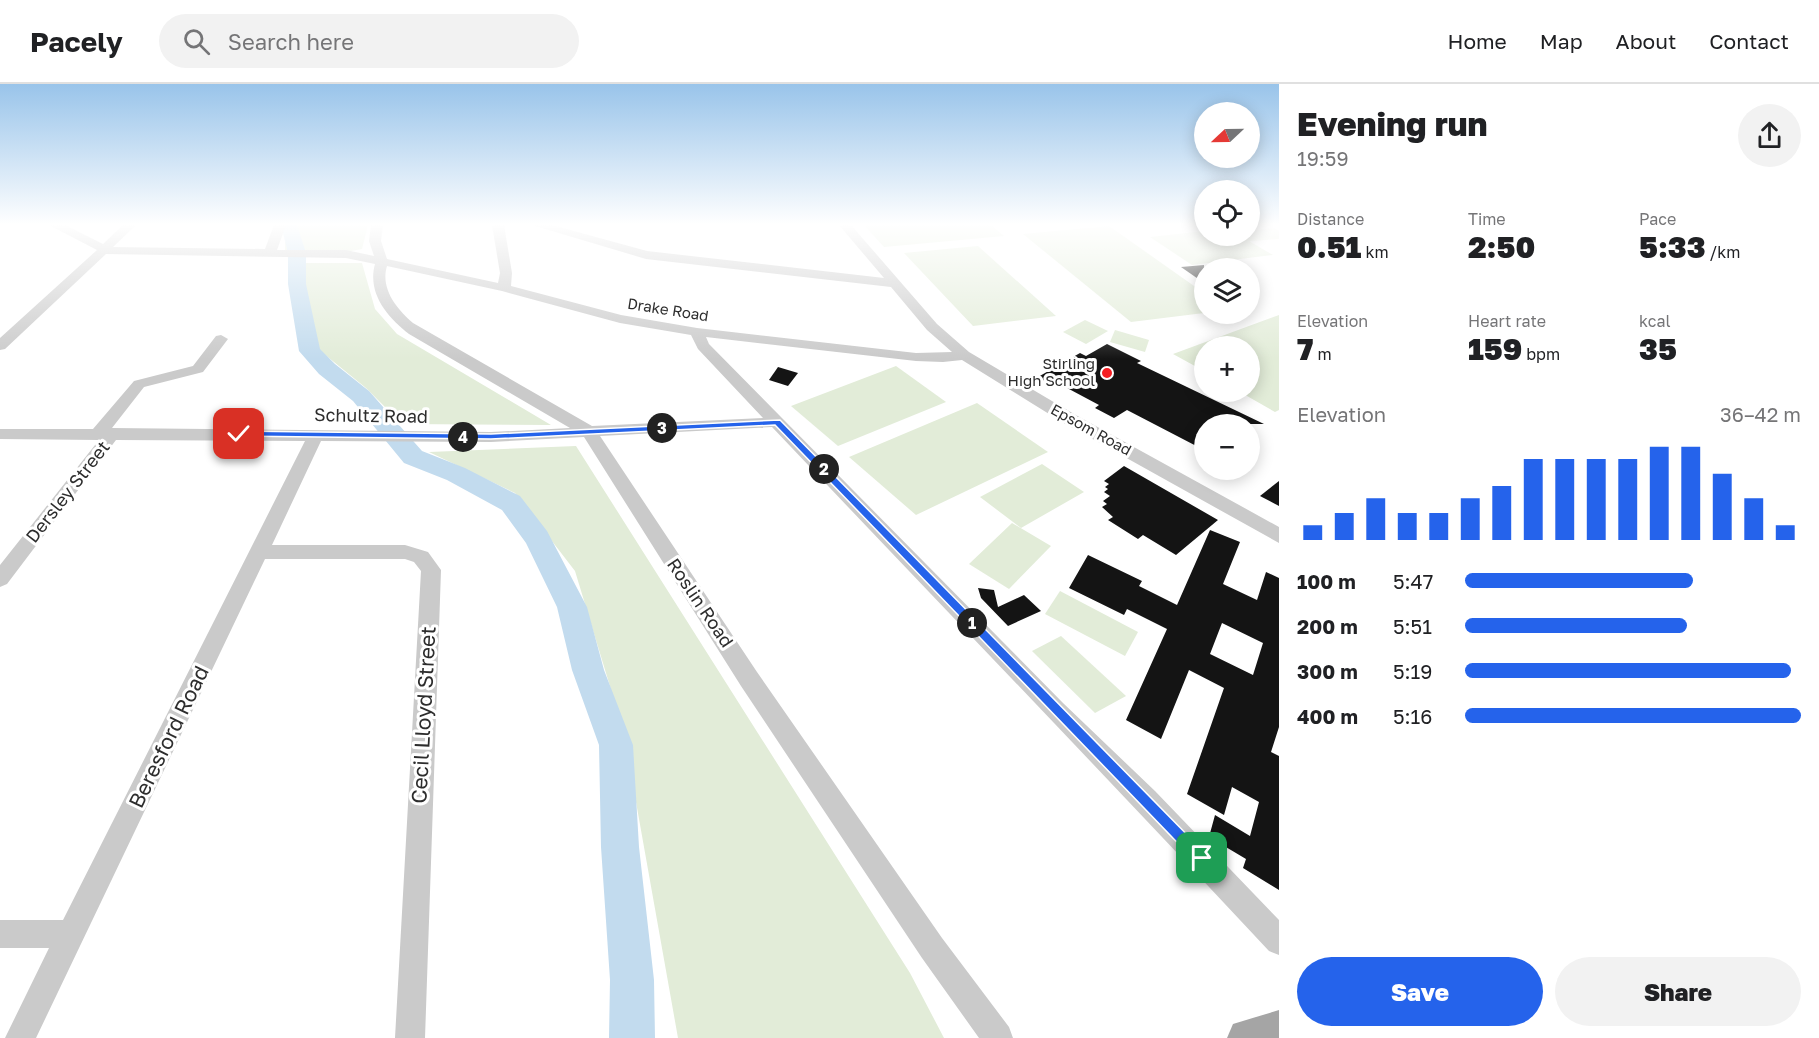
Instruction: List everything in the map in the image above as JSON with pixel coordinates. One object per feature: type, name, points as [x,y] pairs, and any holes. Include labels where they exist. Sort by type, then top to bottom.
[{"type":"main road","points":[[1247,1038],[1279,1029]]},
{"type":"street","points":[[0,346],[83,270]]},
{"type":"street","name":"Roslin Road","points":[[379,270],[380,289],[396,316],[404,324],[588,431],[628,496],[749,679],[932,948],[998,1038]]},
{"type":"street","name":"Drake Road","points":[[423,270],[504,288],[598,315],[697,332],[924,358],[964,355]]},
{"type":"street","points":[[504,288],[505,270]]},
{"type":"street","points":[[774,270],[893,283]]},
{"type":"street","name":"Epsom Road","points":[[884,270],[945,340],[964,355],[1068,418],[1279,536]]},
{"type":"street","points":[[697,332],[704,346],[1055,710],[1146,800],[1279,941]]},
{"type":"street","name":"Dersley Street","points":[[0,579],[140,384],[198,369],[221,339]]},
{"type":"street","name":"Schultz Road","points":[[0,434],[378,434],[491,437],[777,422]]},
{"type":"street","name":"Beresford Road","points":[[20,1038],[316,435]]},
{"type":"street","name":"Cecil Lloyd Street","points":[[259,552],[405,552],[421,557],[430,570],[410,1038]]},
{"type":"street","points":[[0,934],[71,934]]},
{"type":"green space","points":[[302,270],[364,270],[375,309],[397,334],[551,425],[402,424],[366,388],[313,345]]},
{"type":"green space","points":[[920,270],[1004,270],[1056,316],[973,326]]},
{"type":"green space","points":[[1067,270],[1171,270],[1194,286],[1194,314],[1131,322]]},
{"type":"green space","points":[[1279,315],[1279,410],[1275,412],[1258,402],[1260,402],[1260,336],[1222,336],[1260,324],[1260,322]]},
{"type":"green space","points":[[1085,320],[1108,331],[1086,344],[1063,332]]},
{"type":"green space","points":[[1115,330],[1149,340],[1145,352],[1110,342]]},
{"type":"green space","points":[[1194,346],[1194,366],[1173,354]]},
{"type":"green space","points":[[896,366],[946,402],[838,446],[791,406]]},
{"type":"green space","points":[[977,403],[1048,452],[916,515],[849,457]]},
{"type":"green space","points":[[576,446],[910,973],[944,1038],[678,1038],[623,729],[575,571],[515,493],[429,452]]},
{"type":"green space","points":[[1042,464],[1084,492],[1021,528],[980,497]]},
{"type":"green space","points":[[1012,523],[1051,546],[1009,589],[969,564]]},
{"type":"green space","points":[[1060,591],[1138,632],[1125,656],[1045,614]]},
{"type":"green space","points":[[1061,636],[1126,696],[1095,713],[1032,651]]},
{"type":"building","points":[[1185,270],[1194,270],[1194,276]]},
{"type":"building","points":[[1107,344],[1141,361],[1137,363],[1194,390],[1194,402],[1218,402],[1243,414],[1194,414],[1194,445],[1127,410],[1114,418],[1095,408],[1099,405],[1054,381],[1050,384],[1038,377],[1080,353],[1086,356]]},
{"type":"building","points":[[778,367],[798,373],[788,386],[769,380]]},
{"type":"building","points":[[1124,466],[1218,520],[1176,555],[1143,535],[1138,539],[1108,520],[1113,517],[1102,507],[1107,504],[1103,501],[1110,496],[1104,492],[1108,489],[1105,487],[1109,484],[1104,481]]},
{"type":"building","points":[[1279,481],[1279,506],[1260,496]]},
{"type":"building","points":[[1210,530],[1240,542],[1223,584],[1257,600],[1266,572],[1279,578],[1279,727],[1271,752],[1279,756],[1279,890],[1243,868],[1246,859],[1209,837],[1215,815],[1250,836],[1259,802],[1232,787],[1224,815],[1187,794],[1224,688],[1189,670],[1161,739],[1126,720],[1167,629],[1127,609],[1124,615],[1069,588],[1088,555],[1142,581],[1139,586],[1177,605]],"holes":[[[1222,623],[1263,643],[1253,675],[1210,654]]]},
{"type":"building","points":[[978,588],[994,590],[998,607],[1024,595],[1041,611],[1008,626],[981,598]]},
{"type":"waterway","points":[[297,270],[297,284],[310,351],[327,369],[361,396],[413,457],[456,474],[511,503],[537,538],[572,607],[588,670],[616,745],[620,847],[632,980],[632,1038]]},
{"type":"place","name":"Stirling High School","points":[[1107,373]]},
{"type":"route","points":[[239,434],[491,437],[777,422],[1055,710],[1202,858]]}]
